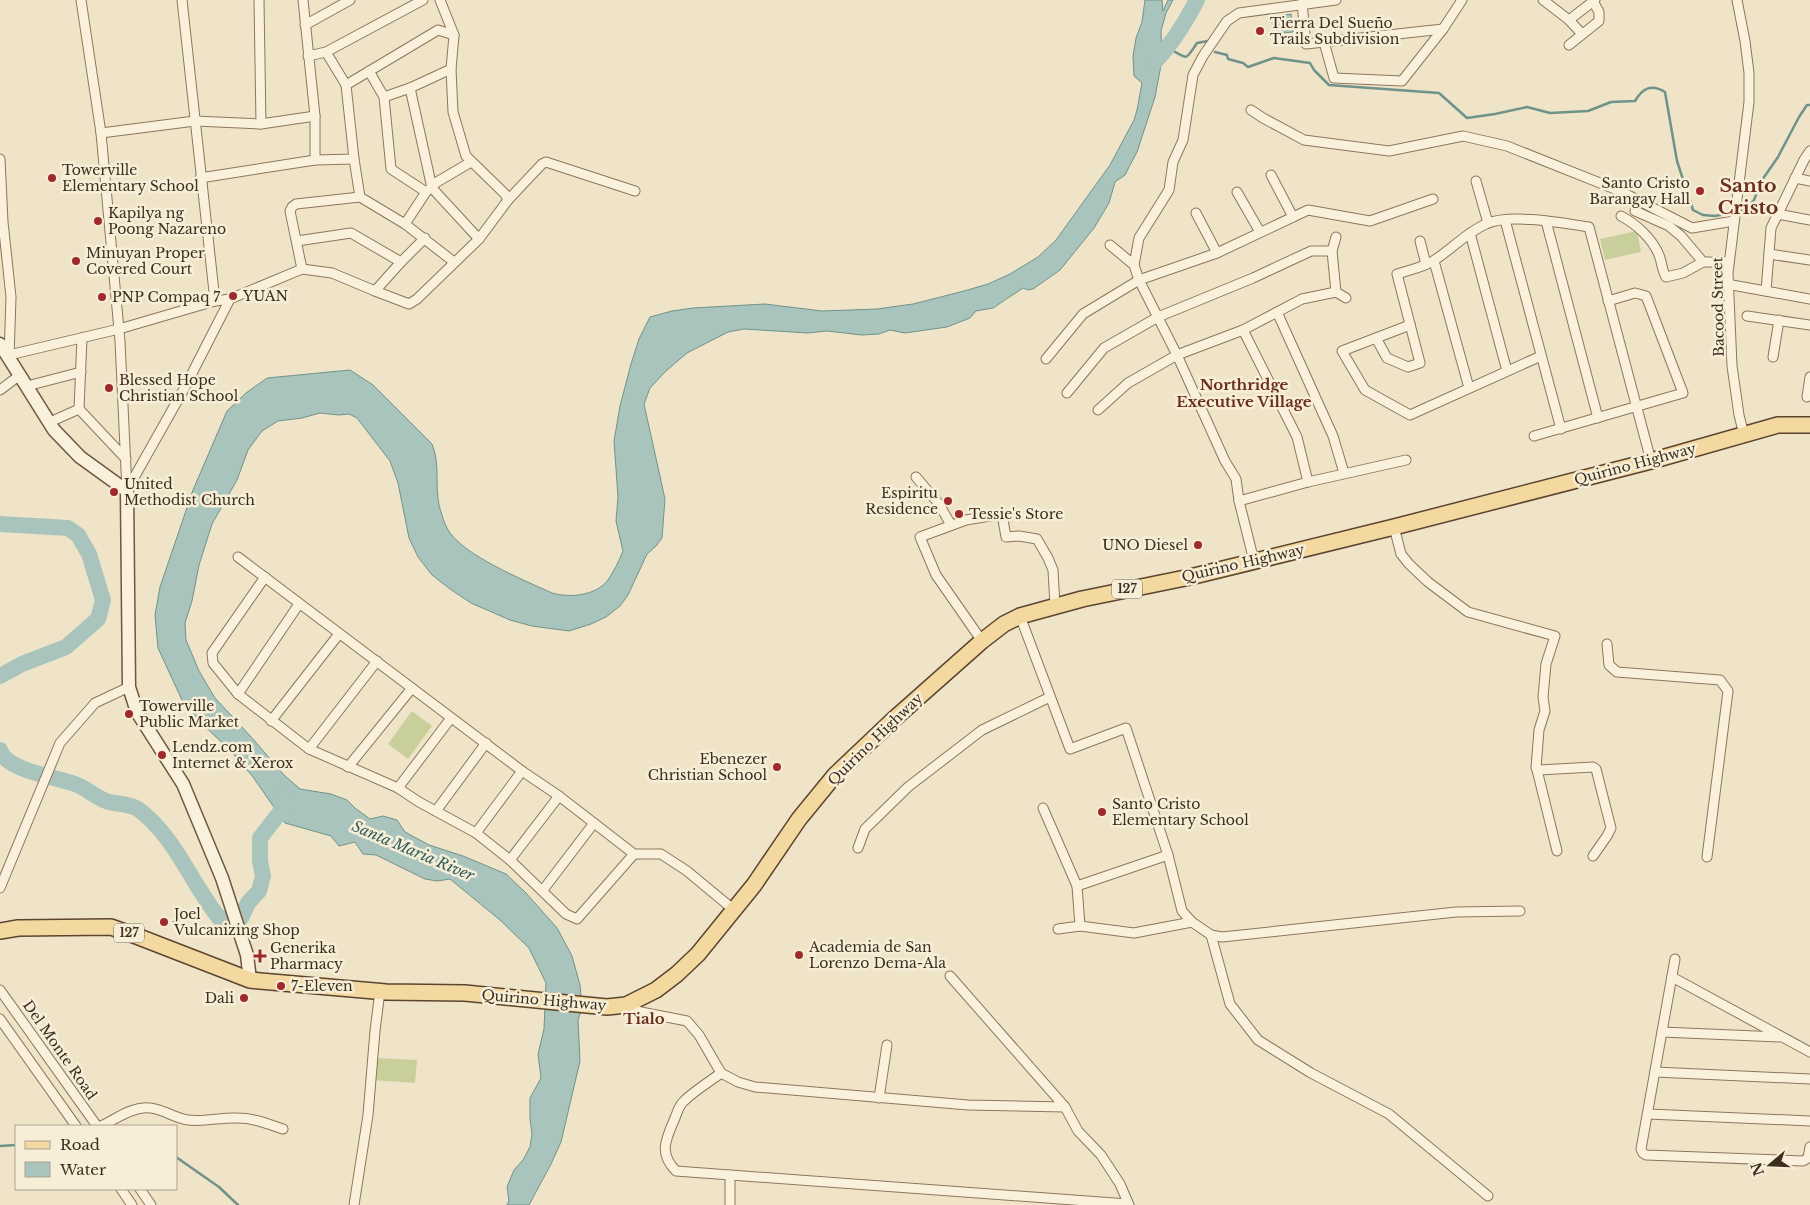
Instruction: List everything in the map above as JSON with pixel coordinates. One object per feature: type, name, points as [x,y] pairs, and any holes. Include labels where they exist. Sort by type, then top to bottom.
[{"type":"main road","name":"Quirino Highway","points":[[0,931],[18,928],[110,927],[250,980],[380,991],[465,994],[607,1007],[626,1004],[656,990],[677,974],[698,954],[754,885],[799,819],[835,775],[894,719],[982,642],[1004,624],[1020,616],[1055,606],[1394,527],[1651,461],[1778,425],[1810,425]]},
{"type":"street","points":[[81,0],[101,133],[118,329],[127,491],[129,687],[137,712],[183,784],[222,878],[247,955],[250,980]]},
{"type":"street","points":[[183,0],[200,178],[215,301]]},
{"type":"street","points":[[259,0],[261,124]]},
{"type":"street","points":[[303,0],[315,116],[315,160]]},
{"type":"street","points":[[305,25],[350,0]]},
{"type":"street","points":[[308,56],[326,52],[423,0]]},
{"type":"street","points":[[440,0],[454,35],[452,69],[453,112],[466,156],[505,194],[508,200]]},
{"type":"street","points":[[1134,266],[1139,238],[1169,190],[1173,162],[1183,140],[1193,75],[1203,56],[1227,21],[1239,12],[1336,0]]},
{"type":"street","points":[[1324,42],[1334,78],[1402,81],[1443,29],[1462,0]]},
{"type":"street","points":[[1543,0],[1569,20],[1582,34]]},
{"type":"street","name":"Bacood Street","points":[[1737,0],[1745,41],[1749,92],[1746,131],[1728,273],[1732,366],[1744,435]]},
{"type":"street","points":[[1568,45],[1599,21],[1599,12],[1594,1],[1569,20]]},
{"type":"street","points":[[1302,3],[1306,44],[1443,29]]},
{"type":"street","points":[[346,85],[438,30],[454,35]]},
{"type":"street","points":[[326,52],[346,85],[360,197]]},
{"type":"street","points":[[384,97],[410,88],[452,69]]},
{"type":"street","points":[[369,71],[384,97],[391,169],[429,190],[479,239]]},
{"type":"street","points":[[410,88],[429,190]]},
{"type":"street","points":[[1251,110],[1262,118],[1304,140],[1389,151],[1463,136],[1507,146],[1620,191],[1692,228],[1734,220]]},
{"type":"street","points":[[101,133],[195,121],[261,124],[315,116]]},
{"type":"street","points":[[1766,291],[1771,228],[1810,151]]},
{"type":"street","points":[[0,159],[2,219],[11,297],[9,357]]},
{"type":"street","points":[[200,178],[315,160],[354,159]]},
{"type":"street","points":[[406,224],[429,190],[437,182],[471,162]]},
{"type":"street","points":[[9,357],[118,329],[215,301],[230,299],[302,269],[332,273],[409,304],[417,299],[479,239],[508,200],[542,164],[546,162],[635,191]]},
{"type":"street","points":[[1271,175],[1293,217]]},
{"type":"street","points":[[1795,178],[1810,181]]},
{"type":"street","points":[[1476,181],[1488,223]]},
{"type":"street","points":[[1237,192],[1260,232]]},
{"type":"street","points":[[302,269],[290,211],[292,207],[296,204],[360,197],[406,224],[454,262]]},
{"type":"street","points":[[1046,359],[1083,314],[1139,280],[1217,253],[1308,210],[1370,221],[1433,199]]},
{"type":"street","points":[[1635,211],[1669,226],[1681,236],[1703,262]]},
{"type":"street","points":[[1196,212],[1217,253]]},
{"type":"street","points":[[1777,214],[1810,220]]},
{"type":"street","points":[[1621,216],[1634,223],[1659,254],[1665,277],[1683,273],[1703,262],[1729,262]]},
{"type":"street","points":[[1505,220],[1561,428]]},
{"type":"street","points":[[1376,338],[1386,358],[1408,367],[1420,362],[1397,274],[1430,262],[1470,233],[1488,223],[1505,220],[1546,221],[1588,227],[1651,461]]},
{"type":"street","points":[[1546,221],[1598,418]]},
{"type":"street","points":[[297,241],[351,233],[401,262]]},
{"type":"street","points":[[1470,233],[1506,371]]},
{"type":"street","points":[[1336,236],[1332,251],[1336,292]]},
{"type":"street","points":[[375,291],[425,238]]},
{"type":"street","points":[[1420,241],[1430,262],[1469,388]]},
{"type":"street","points":[[1110,245],[1134,266],[1225,461],[1236,479],[1239,501],[1254,561]]},
{"type":"street","points":[[1067,393],[1104,348],[1158,318],[1311,251],[1332,251]]},
{"type":"street","points":[[1769,254],[1810,260]]},
{"type":"street","points":[[1732,285],[1810,299]]},
{"type":"street","points":[[1098,410],[1128,383],[1177,355],[1243,330],[1302,299],[1336,292],[1346,298]]},
{"type":"street","points":[[1534,436],[1683,394],[1673,363],[1646,296],[1635,293],[1608,301]]},
{"type":"street","points":[[127,491],[184,389],[230,299]]},
{"type":"street","points":[[1277,312],[1333,436],[1344,473]]},
{"type":"street","points":[[1747,316],[1810,325]]},
{"type":"street","points":[[1773,357],[1779,320]]},
{"type":"street","points":[[1410,326],[1342,351],[1365,390],[1410,415],[1541,356]]},
{"type":"street","points":[[1243,330],[1297,437],[1308,482]]},
{"type":"street","points":[[82,338],[80,409],[126,459]]},
{"type":"street","points":[[0,344],[54,430],[80,457],[127,491]]},
{"type":"street","points":[[0,390],[23,380],[81,372]]},
{"type":"street","points":[[1807,397],[1810,377]]},
{"type":"street","points":[[50,422],[80,409]]},
{"type":"street","points":[[1239,501],[1344,473],[1406,460]]},
{"type":"street","points":[[916,477],[939,504],[951,525]]},
{"type":"street","points":[[982,642],[936,575],[920,537],[966,520],[1002,514],[1006,537],[1019,536],[1038,539],[1053,570],[1055,606]]},
{"type":"street","points":[[1394,527],[1401,554],[1408,564],[1428,582],[1468,612],[1555,636],[1546,664],[1545,711],[1539,730],[1537,770],[1557,851]]},
{"type":"street","points":[[238,557],[634,854],[661,854],[687,871],[734,910]]},
{"type":"street","points":[[265,578],[212,653],[213,663],[238,694],[271,721],[309,749],[398,788],[419,802],[476,833],[510,860],[566,914],[577,919],[634,854]]},
{"type":"street","points":[[238,694],[299,604]]},
{"type":"street","points":[[1020,616],[1070,750],[1126,728],[1168,855],[1182,911],[1192,922],[1211,935],[1222,937],[1456,912],[1520,911]]},
{"type":"street","points":[[271,721],[339,634]]},
{"type":"street","points":[[1607,644],[1609,665],[1617,672],[1720,680],[1728,691],[1707,857]]},
{"type":"street","points":[[309,749],[377,660]]},
{"type":"street","points":[[0,888],[60,743],[95,703],[129,687]]},
{"type":"street","points":[[348,767],[412,688]]},
{"type":"street","points":[[858,848],[865,829],[908,787],[982,730],[1050,696]]},
{"type":"street","points":[[398,788],[452,718]]},
{"type":"street","points":[[436,810],[486,743]]},
{"type":"street","points":[[1537,770],[1593,767],[1596,769],[1611,828],[1593,856]]},
{"type":"street","points":[[476,833],[522,771]]},
{"type":"street","points":[[510,860],[559,796]]},
{"type":"street","points":[[1043,808],[1077,886],[1080,926]]},
{"type":"street","points":[[542,890],[594,823]]},
{"type":"street","points":[[1077,886],[1168,855]]},
{"type":"street","points":[[1058,929],[1080,926],[1134,933],[1192,922]]},
{"type":"street","points":[[1211,935],[1230,1004],[1258,1040],[1311,1073],[1389,1114],[1488,1196]]},
{"type":"street","points":[[1675,959],[1641,1150],[1646,1155],[1803,1161],[1808,1158],[1810,1151]]},
{"type":"street","points":[[721,1073],[682,1102],[665,1141],[665,1153],[670,1165],[676,1171],[1129,1205],[1120,1184],[1101,1155],[1078,1131],[1065,1107],[950,976]]},
{"type":"street","points":[[1672,977],[1810,1052]]},
{"type":"street","name":"Del Monte Road","points":[[0,990],[96,1125]]},
{"type":"street","points":[[354,1205],[368,1115],[380,991]]},
{"type":"street","points":[[626,1004],[641,1012],[687,1021],[698,1035],[721,1073],[755,1088],[968,1105],[1065,1107]]},
{"type":"street","points":[[0,1019],[75,1125]]},
{"type":"street","points":[[1662,1032],[1783,1038]]},
{"type":"street","points":[[879,1098],[888,1045]]},
{"type":"street","points":[[1655,1072],[1810,1079]]},
{"type":"street","points":[[51,1090],[64,1080]]},
{"type":"street","points":[[103,1125],[134,1110],[151,1108],[190,1120],[238,1118],[258,1120],[283,1129]]},
{"type":"street","points":[[1648,1114],[1810,1120]]},
{"type":"street","points":[[730,1175],[730,1205]]},
{"type":"street","points":[[122,1190],[132,1205]]},
{"type":"street","points":[[141,1190],[151,1205]]},
{"type":"green space","points":[[1637,231],[1641,252],[1605,260],[1600,239]]},
{"type":"green space","points":[[412,711],[432,726],[408,759],[388,744]]},
{"type":"green space","points":[[374,1058],[417,1060],[415,1083],[373,1080]]},
{"type":"water","name":"Santa Maria River","points":[[1145,0],[1162,0],[1163,11],[1168,0],[1173,0],[1166,13],[1161,31],[1162,60],[1155,97],[1137,152],[1125,175],[1115,182],[1109,203],[1094,228],[1060,270],[1033,289],[1023,288],[993,308],[976,311],[970,318],[947,327],[905,333],[890,330],[879,334],[862,335],[827,331],[808,333],[744,329],[728,332],[687,353],[650,388],[644,404],[665,499],[662,538],[647,554],[628,595],[620,606],[606,617],[569,631],[532,626],[510,620],[471,603],[432,575],[418,557],[409,538],[398,483],[390,461],[357,418],[349,414],[320,413],[302,418],[278,421],[262,431],[248,450],[237,480],[212,524],[199,565],[192,601],[185,623],[186,640],[199,671],[215,698],[284,775],[300,789],[331,794],[347,800],[370,819],[383,816],[397,820],[405,832],[429,845],[463,856],[506,874],[557,928],[572,956],[580,985],[582,1008],[578,1020],[580,1061],[561,1142],[529,1205],[507,1205],[509,1201],[507,1187],[514,1170],[523,1160],[530,1147],[532,1134],[530,1098],[541,1078],[538,1054],[544,1029],[546,983],[529,948],[500,920],[450,879],[437,881],[425,879],[376,855],[363,854],[355,842],[339,846],[331,836],[285,823],[253,777],[229,749],[200,722],[182,700],[158,648],[155,615],[160,587],[193,490],[227,411],[246,393],[267,378],[350,370],[373,385],[432,444],[437,466],[439,505],[448,530],[456,540],[481,558],[552,593],[574,595],[597,589],[608,580],[623,551],[616,521],[618,497],[614,441],[620,406],[631,364],[639,339],[650,317],[693,308],[765,304],[822,311],[877,309],[913,304],[988,284],[1010,274],[1038,257],[1056,240],[1110,165],[1134,120],[1142,83],[1134,76],[1133,56],[1136,38],[1142,22]]},
{"type":"water","points":[[1291,14],[1293,32],[1273,34],[1272,16],[1278,16],[1279,26],[1286,25],[1285,15]]},
{"type":"waterway","points":[[1154,63],[1178,33],[1197,0]]},
{"type":"waterway","points":[[1168,48],[1186,57],[1197,43],[1208,41]]},
{"type":"waterway","points":[[1215,52],[1227,55],[1228,59],[1243,63],[1248,67],[1274,58],[1310,63],[1314,70],[1329,85],[1439,93],[1467,118],[1527,107],[1550,113],[1588,111],[1611,102],[1635,101],[1647,89],[1660,89],[1665,92],[1677,161],[1693,210],[1703,215],[1715,216],[1746,210],[1754,200],[1762,180],[1778,157],[1799,117],[1807,105],[1810,105]]},
{"type":"waterway","points":[[0,524],[68,528],[78,535],[89,554],[103,600],[98,619],[66,647],[22,664],[0,676]]},
{"type":"waterway","points":[[0,750],[4,757],[22,768],[75,784],[105,801],[128,805],[138,809],[163,833],[220,919],[241,918],[248,903],[259,891],[263,876],[260,861],[260,838],[281,811],[283,797]]},
{"type":"waterway","points":[[0,1146],[15,1145]]},
{"type":"waterway","points":[[178,1158],[219,1187],[238,1205]]},
{"type":"place","name":"Tierra Del Sueño Trails Subdivision","points":[[1260,31]]},
{"type":"place","name":"Towerville Elementary School","points":[[52,178]]},
{"type":"place","name":"Santo Cristo Barangay Hall","points":[[1700,191]]},
{"type":"place","name":"Kapilya ng Poong Nazareno","points":[[98,221]]},
{"type":"place","name":"Minuyan Proper Covered Court","points":[[76,261]]},
{"type":"place","name":"YUAN","points":[[233,296]]},
{"type":"place","name":"PNP Compaq 7","points":[[102,297]]},
{"type":"place","name":"Blessed Hope Christian School","points":[[109,388]]},
{"type":"place","name":"United Methodist Church","points":[[114,492]]},
{"type":"place","name":"Espiritu Residence","points":[[948,501]]},
{"type":"place","name":"Tessie's Store","points":[[959,514]]},
{"type":"place","name":"UNO Diesel","points":[[1198,545]]},
{"type":"place","name":"Towerville Public Market","points":[[129,714]]},
{"type":"place","name":"Lendz.com Internet & Xerox","points":[[162,755]]},
{"type":"place","name":"Ebenezer Christian School","points":[[777,767]]},
{"type":"place","name":"Santo Cristo Elementary School","points":[[1102,812]]},
{"type":"place","name":"Joel Vulcanizing Shop","points":[[164,922]]},
{"type":"place","name":"Academia de San Lorenzo Dema-Ala","points":[[799,955]]},
{"type":"place","name":"Generika Pharmacy","points":[[260,956]]},
{"type":"place","name":"7-Eleven","points":[[281,986]]},
{"type":"place","name":"Dali","points":[[244,998]]},
{"type":"district","name":"Santo Cristo","points":[[1748,196]]},
{"type":"district","name":"Northridge Executive Village","points":[[1244,394]]},
{"type":"district","name":"Tialo","points":[[644,1019]]}]
